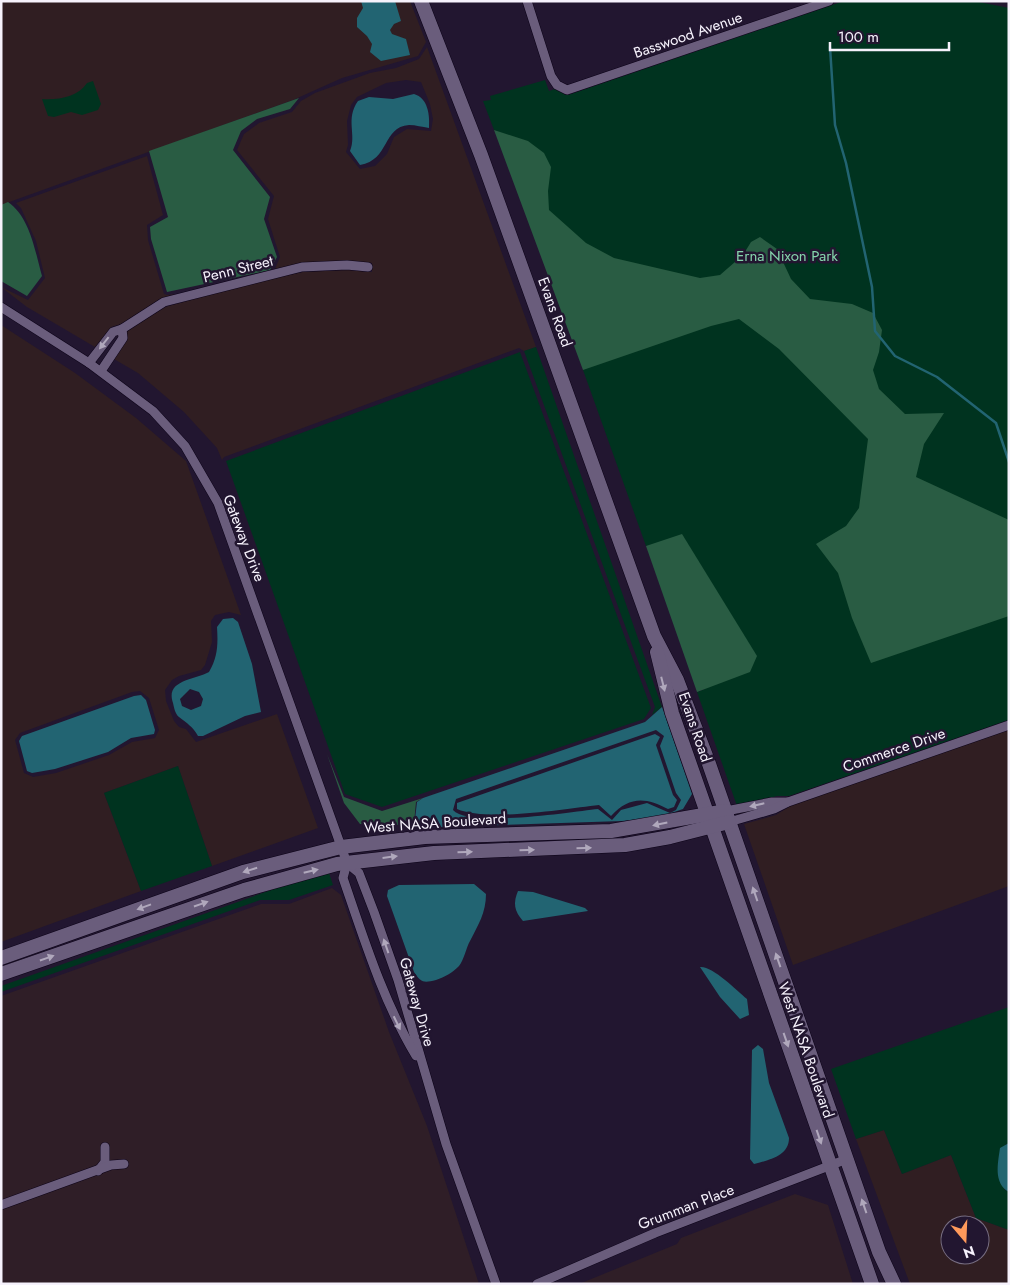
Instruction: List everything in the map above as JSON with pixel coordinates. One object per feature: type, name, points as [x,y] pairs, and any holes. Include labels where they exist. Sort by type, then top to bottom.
[{"type":"main road","name":"Evans Road","points":[[421,1],[481,155],[654,636],[676,680],[728,817]]},
{"type":"main road","name":"Evans Road","points":[[654,636],[667,698],[710,821]]},
{"type":"main road","name":"West NASA Boulevard","points":[[1,958],[243,872],[341,847],[425,837],[611,831],[710,821],[728,817],[879,1252],[892,1281]]},
{"type":"main road","name":"West NASA Boulevard","points":[[1,974],[252,887],[347,863],[434,853],[617,846],[670,837],[710,821]]},
{"type":"main road","name":"West NASA Boulevard","points":[[710,821],[829,1166],[872,1284]]},
{"type":"street","name":"Basswood Avenue","points":[[527,1],[551,76],[557,85],[567,90],[829,1]]},
{"type":"street","name":"Penn Street","points":[[89,363],[112,332],[122,329],[164,302],[302,267],[347,265],[368,267]]},
{"type":"street","name":"Gateway Drive","points":[[1,307],[101,371],[154,410],[185,446],[218,503],[347,863],[359,873],[374,912],[398,980],[420,1063]]},
{"type":"street","points":[[101,371],[123,338],[122,329]]},
{"type":"street","name":"Commerce Drive","points":[[728,817],[774,809],[788,802],[1009,725]]},
{"type":"street","name":"Gateway Drive","points":[[347,863],[343,878],[379,980],[398,1025],[420,1063]]},
{"type":"street","points":[[420,1063],[448,1151],[496,1284]]},
{"type":"street","points":[[96,1172],[105,1162],[105,1147]]},
{"type":"street","name":"Grumman Place","points":[[537,1284],[655,1233],[847,1158]]},
{"type":"street","points":[[1,1205],[111,1166],[124,1164]]},
{"type":"shaded area","points":[[1,1],[410,1],[426,42],[418,56],[342,78],[293,100],[1,205]]},
{"type":"shaded area","points":[[361,1],[395,1],[401,21],[394,24],[390,30],[392,34],[406,39],[410,55],[381,61],[370,52],[372,44],[367,36],[357,27],[357,18],[363,8]]},
{"type":"shaded area","points":[[427,47],[536,347],[524,351],[519,348],[224,457],[222,460],[217,448],[184,412],[138,373],[114,359],[127,331],[165,307],[256,282],[303,272],[348,270],[372,272],[372,263],[347,261],[302,263],[275,269],[280,257],[268,219],[274,196],[237,150],[244,134],[259,123],[292,112],[301,101],[315,93],[370,73],[396,68],[419,59]],"holes":[[[406,80],[421,82],[430,104],[433,119],[431,131],[407,129],[394,137],[387,154],[375,166],[360,169],[346,152],[348,145],[347,121],[351,105],[357,97],[386,83]]]},
{"type":"shaded area","points":[[414,94],[419,96],[425,103],[429,118],[429,128],[409,125],[400,127],[394,131],[377,157],[370,162],[360,165],[350,151],[352,145],[352,114],[358,101],[369,97],[393,99]]},
{"type":"shaded area","points":[[299,98],[290,109],[257,119],[241,131],[233,150],[270,197],[264,219],[277,257],[270,270],[167,292],[151,239],[150,227],[168,217],[149,151]]},
{"type":"shaded area","points":[[494,130],[528,141],[544,153],[551,167],[548,191],[549,210],[586,243],[614,258],[700,278],[720,275],[743,255],[751,242],[760,237],[777,249],[791,279],[810,299],[852,304],[873,313],[882,330],[879,352],[873,370],[879,389],[905,414],[944,413],[924,444],[916,477],[1009,520],[1009,616],[871,663],[852,618],[838,573],[816,544],[846,526],[859,508],[868,439],[779,349],[739,319],[711,326],[583,370]]},
{"type":"shaded area","points":[[147,156],[163,215],[147,225],[148,240],[164,294],[177,294],[162,298],[121,324],[111,327],[95,347],[27,307],[1,287],[28,300],[45,278],[36,241],[21,208],[16,203]]},
{"type":"shaded area","points":[[8,202],[22,216],[27,225],[42,276],[27,296],[1,281],[1,205]]},
{"type":"shaded area","points":[[1,325],[75,373],[136,418],[186,461],[241,615],[229,612],[215,615],[211,621],[212,642],[205,665],[201,670],[172,680],[165,690],[166,701],[174,721],[179,727],[186,729],[196,742],[277,714],[318,828],[212,866],[178,766],[104,793],[141,891],[1,942]],"holes":[[[140,691],[149,698],[159,730],[155,738],[132,742],[109,755],[56,773],[33,777],[24,773],[15,740],[20,733],[132,692]]]},
{"type":"shaded area","points":[[682,534],[757,656],[750,672],[697,692],[646,546]]},
{"type":"shaded area","points":[[233,618],[238,622],[252,664],[261,712],[245,716],[203,736],[198,736],[177,714],[174,708],[173,690],[182,682],[209,672],[217,650],[217,627],[223,619]],"holes":[[[190,689],[199,692],[203,699],[201,706],[191,710],[182,706],[180,699]]]},
{"type":"shaded area","points":[[141,695],[146,700],[155,730],[154,734],[131,738],[108,752],[55,769],[32,773],[27,771],[19,741],[22,736]]},
{"type":"shaded area","points":[[662,707],[692,794],[683,809],[659,817],[622,821],[414,828],[417,802],[423,798],[645,722]],"holes":[[[656,730],[664,736],[660,746],[676,793],[681,800],[676,810],[670,813],[647,803],[621,810],[612,820],[598,809],[499,818],[479,818],[463,815],[453,810],[456,799]]]},
{"type":"shaded area","points":[[1009,730],[1009,886],[793,965],[744,824],[776,815],[792,805]]},
{"type":"shaded area","points":[[655,734],[660,737],[656,745],[673,795],[677,800],[674,807],[668,809],[652,802],[638,800],[624,805],[611,816],[599,805],[506,815],[470,813],[457,809],[457,803]]},
{"type":"shaded area","points":[[327,754],[344,797],[382,811],[423,798],[416,802],[414,823],[387,826],[360,824],[344,803]]},
{"type":"shaded area","points":[[474,884],[486,894],[485,907],[461,963],[454,971],[442,978],[428,982],[421,980],[414,972],[387,896],[388,890],[399,885]]},
{"type":"shaded area","points":[[332,888],[341,895],[389,1032],[427,1126],[479,1284],[1,1284],[1,996],[261,904],[289,904]]},
{"type":"shaded area","points":[[518,891],[533,892],[585,908],[588,911],[523,921],[515,907]]},
{"type":"shaded area","points":[[700,967],[718,974],[747,999],[749,1015],[740,1019],[720,997]]},
{"type":"shaded area","points":[[758,1045],[763,1049],[769,1083],[789,1138],[786,1149],[782,1153],[772,1159],[754,1164],[750,1159],[752,1050]]},
{"type":"shaded area","points":[[884,1130],[902,1174],[951,1155],[975,1215],[940,1215],[940,1265],[990,1265],[990,1223],[1009,1230],[1009,1284],[910,1284],[856,1139]]},
{"type":"shaded area","points":[[1009,1143],[1009,1192],[1004,1188],[999,1178],[998,1160],[1000,1148]]},
{"type":"shaded area","points":[[795,1194],[828,1205],[853,1284],[579,1284],[677,1244],[681,1238]]},
{"type":"green space","name":"Erna Nixon Park","points":[[844,1],[974,1],[1009,8],[1009,720],[789,796],[777,796],[737,806],[697,692],[705,689],[655,544],[646,546],[583,370],[592,366],[504,134],[494,130],[483,101],[491,100],[490,96],[545,80],[549,91],[555,89],[568,95]]},
{"type":"green space","points":[[93,81],[101,104],[98,110],[82,115],[71,112],[54,117],[48,116],[42,99],[68,97],[79,92],[87,83]]},
{"type":"green space","points":[[536,347],[662,707],[652,715],[655,707],[524,351]]},
{"type":"green space","points":[[520,352],[651,708],[644,719],[382,807],[345,794],[226,461]]},
{"type":"green space","points":[[178,766],[212,866],[141,891],[104,793]]},
{"type":"green space","points":[[329,873],[333,885],[289,900],[260,900],[1,992],[1,986],[305,878]]},
{"type":"green space","points":[[1009,1007],[1009,1143],[1005,1145],[1004,1189],[1009,1192],[1009,1230],[990,1223],[990,1215],[975,1215],[951,1155],[902,1174],[884,1130],[856,1139],[831,1069]]},
{"type":"waterway","points":[[830,47],[835,125],[846,163],[872,287],[875,331],[895,356],[937,377],[996,423],[1009,462]]}]
